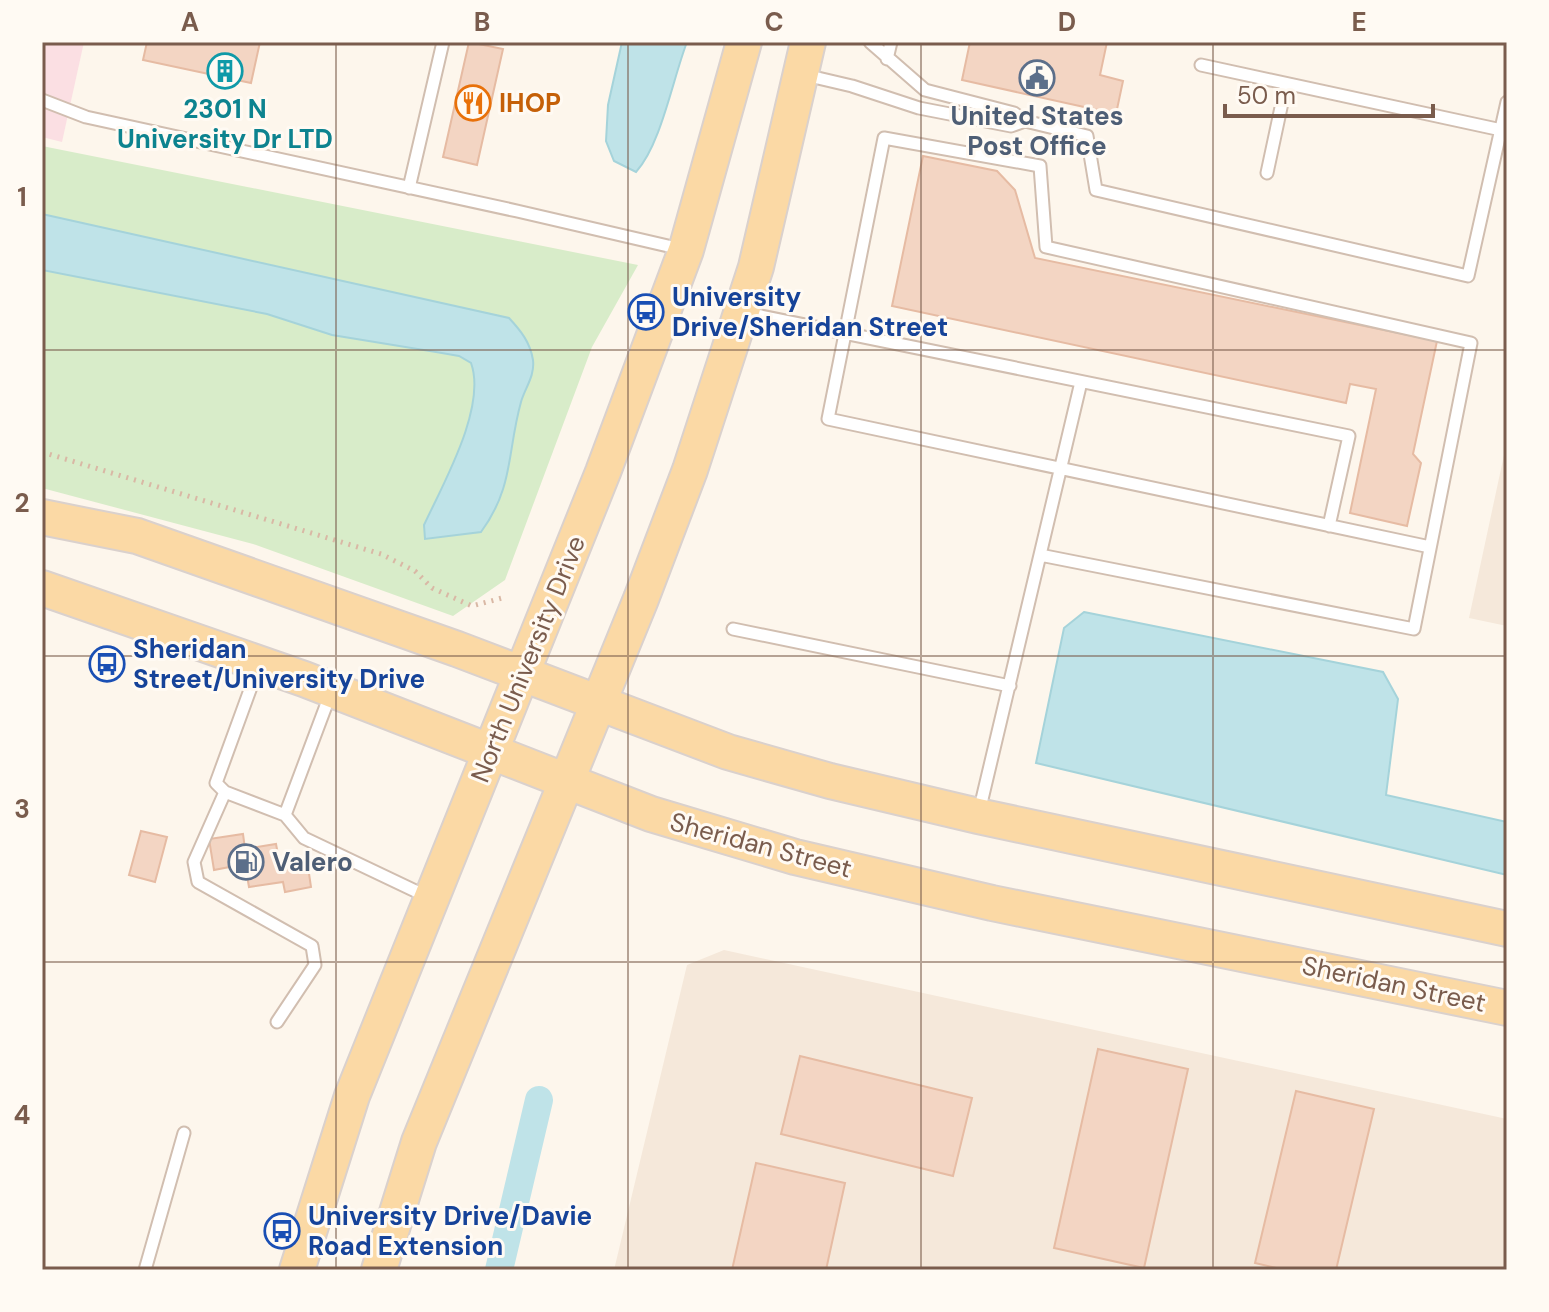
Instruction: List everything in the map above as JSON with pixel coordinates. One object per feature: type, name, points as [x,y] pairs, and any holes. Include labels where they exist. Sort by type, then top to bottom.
[{"type":"main road","name":"North University Drive","points":[[297,1270],[352,1096],[603,472],[686,250],[744,42]]},
{"type":"main road","points":[[379,1270],[419,1142],[599,703],[690,470],[756,267],[804,58]]},
{"type":"main road","points":[[42,517],[137,536],[522,674],[728,752],[830,781],[978,816],[1507,929]]},
{"type":"main road","name":"Sheridan Street","points":[[42,588],[332,690],[651,814],[795,857],[992,903],[1507,1008]]},
{"type":"lane","points":[[409,188],[443,42]]},
{"type":"lane","points":[[870,42],[925,90],[1014,113],[1025,121],[1087,136],[1096,190],[1468,276],[1504,131],[1507,102]]},
{"type":"lane","points":[[887,59],[891,42]]},
{"type":"lane","points":[[804,58],[852,86],[935,111],[1011,126],[1025,121]]},
{"type":"lane","points":[[1201,65],[1504,131]]},
{"type":"lane","points":[[1267,173],[1286,84]]},
{"type":"lane","points":[[42,100],[86,117],[686,250]]},
{"type":"lane","points":[[1040,555],[1414,629],[1471,343],[1046,247],[1040,166],[884,138],[828,419],[1430,547]]},
{"type":"lane","points":[[742,312],[1349,436],[1329,526]]},
{"type":"lane","points":[[978,816],[1081,382]]},
{"type":"lane","points":[[733,629],[1010,686]]},
{"type":"lane","points":[[260,664],[216,783],[225,792],[285,815],[304,838],[432,899]]},
{"type":"lane","points":[[285,815],[332,690]]},
{"type":"lane","points":[[225,792],[194,862],[198,882],[312,946],[315,965],[277,1022]]},
{"type":"lane","points":[[145,1270],[184,1133]]},
{"type":"path","points":[[42,452],[381,554],[415,571],[432,588],[472,606],[502,598]]},
{"type":"shaded area","points":[[42,42],[84,42],[62,142],[42,137]]},
{"type":"shaded area","points":[[1507,441],[1507,626],[1469,618]]},
{"type":"shaded area","points":[[724,950],[1507,1119],[1507,1270],[614,1270],[687,965]]},
{"type":"green space","points":[[42,146],[638,265],[592,347],[505,580],[453,616],[253,544],[42,488]]},
{"type":"water","points":[[622,42],[687,42],[653,145],[636,172],[614,161],[606,141],[608,105]]},
{"type":"water","points":[[42,214],[509,318],[530,348],[533,371],[521,402],[499,500],[481,532],[425,539],[424,525],[468,423],[474,381],[471,363],[459,356],[332,335],[267,314],[42,270]]},
{"type":"water","points":[[1084,612],[1383,672],[1398,699],[1386,795],[1507,822],[1507,875],[1036,763],[1064,628]]},
{"type":"building","name":"2301 N University Dr LTD","points":[[147,42],[260,42],[251,83],[143,60]]},
{"type":"building","name":"IHOP","points":[[469,42],[503,49],[477,165],[443,157]]},
{"type":"building","name":"United States Post Office","points":[[970,42],[1107,42],[1100,75],[1123,81],[1116,114],[962,80]]},
{"type":"building","points":[[923,156],[997,171],[1015,190],[1035,258],[1437,341],[1413,454],[1421,463],[1407,526],[1350,513],[1376,389],[1350,384],[1346,403],[892,306]]},
{"type":"building","points":[[141,831],[167,837],[155,882],[129,875]]},
{"type":"building","name":"Valero","points":[[243,834],[245,849],[276,844],[280,865],[307,860],[311,887],[285,892],[283,882],[249,887],[245,864],[214,870],[209,839]]},
{"type":"building","points":[[1098,1049],[1188,1069],[1144,1268],[1054,1248]]},
{"type":"building","points":[[800,1056],[972,1098],[953,1176],[781,1134]]},
{"type":"building","points":[[1296,1091],[1374,1109],[1336,1270],[1285,1270],[1255,1263]]},
{"type":"building","points":[[756,1163],[845,1183],[826,1270],[732,1270]]},
{"type":"waterway","points":[[499,1270],[539,1100]]},
{"type":"place","name":"2301 N University Dr LTD","points":[[225,71]]},
{"type":"place","name":"United States Post Office","points":[[1037,78]]},
{"type":"place","name":"IHOP","points":[[473,103]]},
{"type":"place","name":"University Drive/Sheridan Street","points":[[646,312]]},
{"type":"place","name":"Sheridan Street/University Drive","points":[[107,664]]},
{"type":"place","name":"Valero","points":[[246,862]]},
{"type":"place","name":"University Drive/Davie Road Extension","points":[[282,1231]]}]
